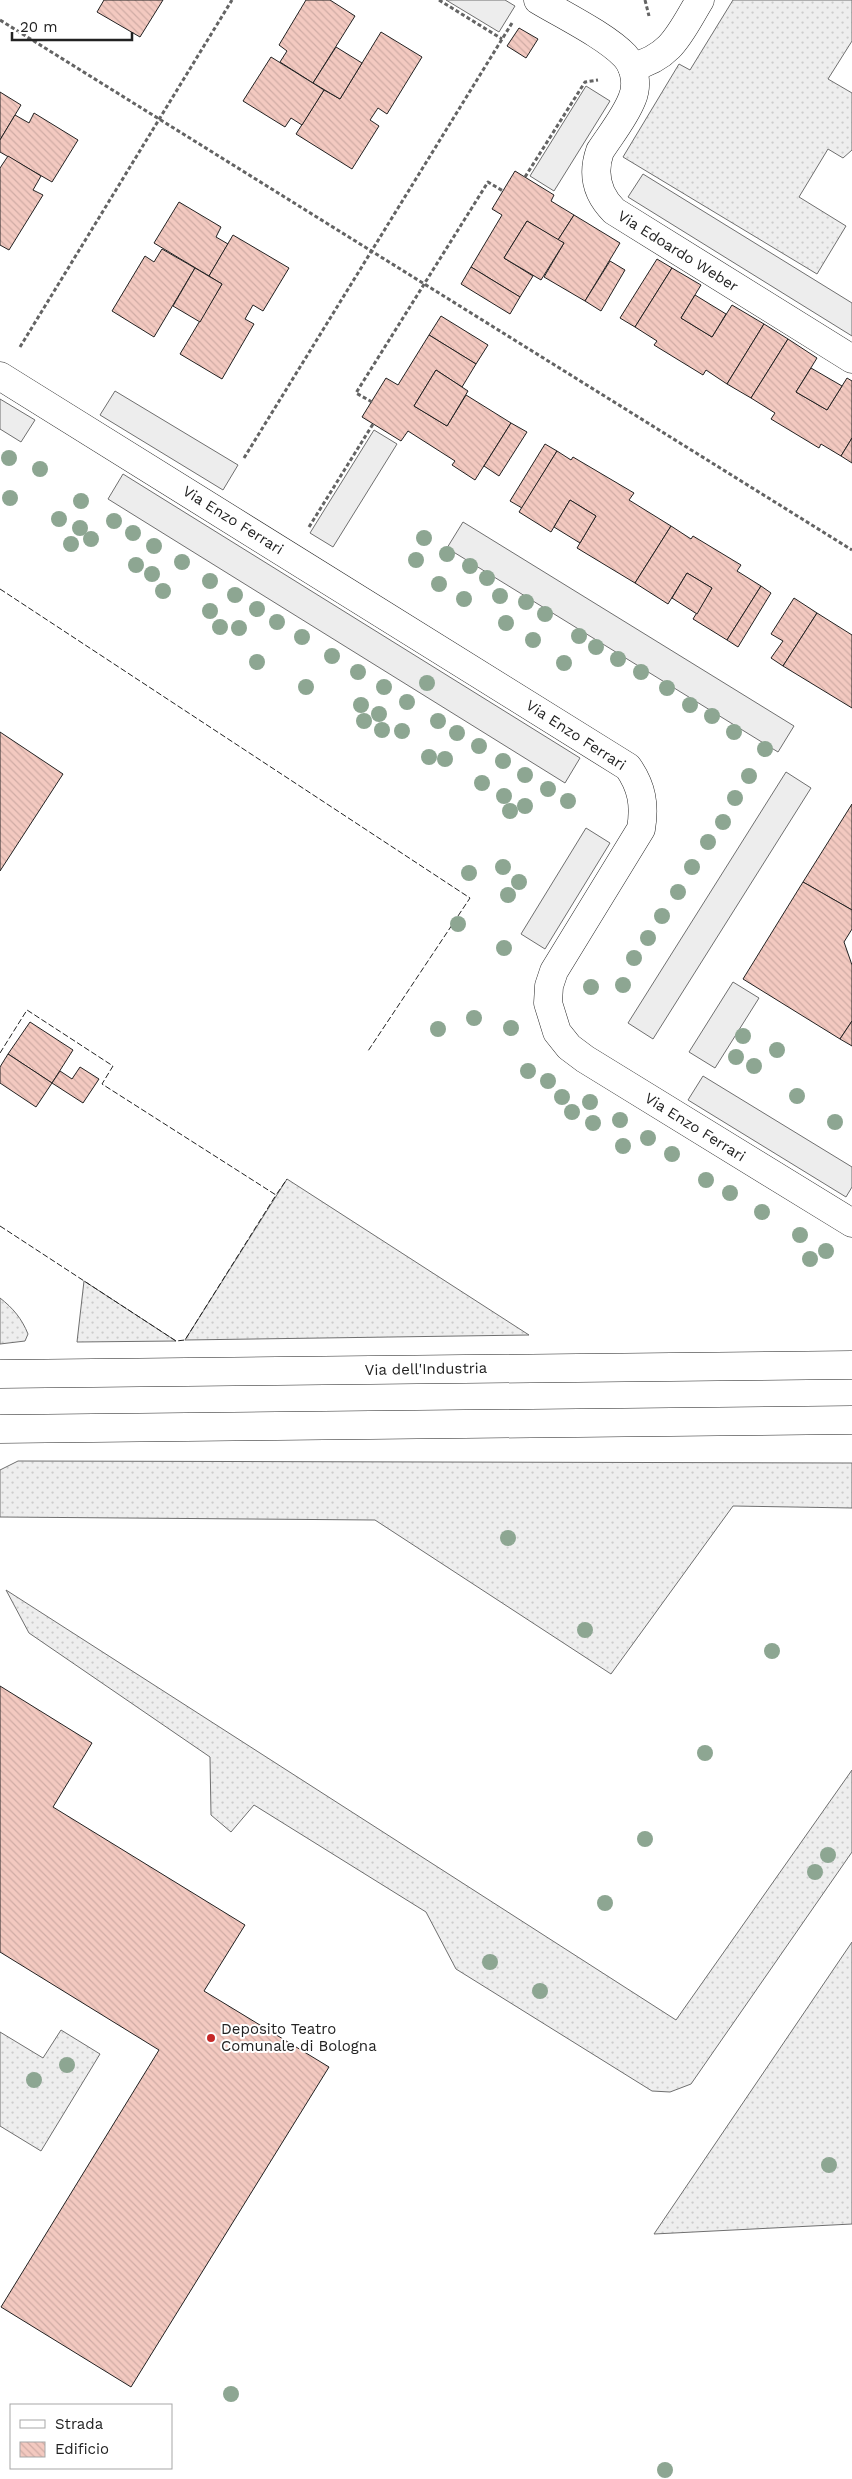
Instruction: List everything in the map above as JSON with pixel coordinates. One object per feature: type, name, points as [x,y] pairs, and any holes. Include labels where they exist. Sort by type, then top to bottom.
[{"type":"street","points":[[538,0],[609,43],[629,62],[648,64],[672,47],[700,0]]},
{"type":"street","name":"Via Edoardo Weber","points":[[629,62],[636,83],[633,98],[600,151],[597,160],[596,180],[605,202],[614,212],[852,359]]},
{"type":"street","name":"Via Enzo Ferrari","points":[[0,376],[628,767],[637,779],[643,797],[644,814],[640,829],[554,971],[548,1002],[557,1032],[569,1047],[585,1059],[852,1223]]},
{"type":"street","name":"Via dell'Industria","points":[[0,1374],[852,1365]]},
{"type":"street","points":[[0,1429],[852,1420]]},
{"type":"path","points":[[16,354],[232,0]]},
{"type":"path","points":[[439,0],[502,39]]},
{"type":"path","points":[[525,177],[585,82],[611,79],[629,62],[649,16],[645,0]]},
{"type":"path","points":[[244,458],[516,15]]},
{"type":"path","points":[[0,20],[852,550]]},
{"type":"path","points":[[372,402],[356,393],[488,182],[503,191]]},
{"type":"path","points":[[304,536],[373,424]]},
{"type":"shaded area","points":[[446,0],[505,0],[515,6],[499,32]]},
{"type":"shaded area","points":[[733,0],[852,0],[852,41],[828,79],[852,93],[852,150],[843,158],[828,149],[799,197],[846,226],[817,274],[623,157],[679,64],[690,70]]},
{"type":"shaded area","points":[[586,86],[610,101],[554,191],[530,176]]},
{"type":"shaded area","points":[[643,174],[852,303],[852,336],[628,197]]},
{"type":"shaded area","points":[[115,391],[238,465],[223,490],[100,415]]},
{"type":"shaded area","points":[[0,399],[35,420],[21,442],[0,429]]},
{"type":"shaded area","points":[[374,430],[397,444],[333,547],[310,533]]},
{"type":"shaded area","points":[[123,474],[580,758],[565,783],[108,499]]},
{"type":"shaded area","points":[[463,522],[794,726],[778,752],[447,548]]},
{"type":"shaded area","points":[[786,772],[811,788],[653,1039],[628,1023]]},
{"type":"shaded area","points":[[586,828],[610,843],[545,949],[521,934]]},
{"type":"shaded area","points":[[733,982],[759,998],[715,1068],[689,1052]]},
{"type":"shaded area","points":[[703,1076],[852,1167],[852,1187],[846,1197],[688,1100]]},
{"type":"shaded area","points":[[287,1179],[529,1335],[185,1340]]},
{"type":"shaded area","points":[[84,1281],[176,1341],[77,1342]]},
{"type":"shaded area","points":[[0,1298],[23,1323],[28,1334],[25,1341],[0,1344]]},
{"type":"shaded area","points":[[18,1461],[852,1463],[852,1508],[733,1506],[611,1674],[375,1520],[0,1517],[0,1470]]},
{"type":"shaded area","points":[[6,1590],[676,2020],[852,1770],[852,1852],[691,2084],[670,2092],[652,2091],[456,1969],[426,1912],[254,1805],[231,1832],[211,1815],[210,1757],[29,1633]]},
{"type":"shaded area","points":[[852,1942],[852,2224],[654,2234]]},
{"type":"shaded area","points":[[61,2030],[100,2054],[41,2151],[0,2126],[0,2032],[43,2058]]},
{"type":"building","points":[[104,0],[163,0],[140,37],[97,12]]},
{"type":"building","points":[[306,0],[330,0],[355,16],[313,83],[280,62],[287,51],[279,45]]},
{"type":"building","points":[[519,28],[538,39],[526,58],[507,46]]},
{"type":"building","points":[[381,32],[422,57],[387,114],[378,108],[370,120],[379,126],[352,169],[296,134],[324,90],[340,99]]},
{"type":"building","points":[[336,47],[362,63],[340,99],[313,83]]},
{"type":"building","points":[[271,57],[324,90],[302,125],[291,118],[285,127],[243,101]]},
{"type":"building","points":[[0,92],[21,105],[0,140]]},
{"type":"building","points":[[34,113],[78,140],[52,182],[0,152],[0,140],[15,115],[29,123]]},
{"type":"building","points":[[8,156],[41,176],[33,190],[43,195],[9,250],[0,245],[0,168]]},
{"type":"building","points":[[515,171],[554,195],[551,201],[574,215],[558,240],[527,221],[504,258],[533,276],[520,297],[471,267],[502,215],[492,209]]},
{"type":"building","points":[[179,202],[221,227],[216,237],[228,244],[209,276],[154,243]]},
{"type":"building","points":[[574,215],[620,243],[585,301],[544,277],[564,243],[558,240]]},
{"type":"building","points":[[527,221],[564,243],[541,280],[504,258]]},
{"type":"building","points":[[233,235],[289,268],[263,311],[253,305],[245,319],[254,324],[222,379],[180,354],[222,284],[209,276]]},
{"type":"building","points":[[162,249],[195,268],[154,337],[112,311],[145,256],[154,262]]},
{"type":"building","points":[[657,259],[672,268],[635,327],[620,318]]},
{"type":"building","points":[[610,261],[625,270],[601,311],[585,301]]},
{"type":"building","points":[[471,267],[520,297],[510,314],[461,284]]},
{"type":"building","points":[[195,268],[222,284],[200,322],[173,306]]},
{"type":"building","points":[[672,268],[701,285],[681,318],[712,337],[732,305],[764,324],[727,384],[706,370],[703,375],[654,345],[657,341],[635,327]]},
{"type":"building","points":[[695,295],[726,314],[712,337],[681,318]]},
{"type":"building","points":[[441,316],[488,345],[476,364],[429,335]]},
{"type":"building","points":[[764,324],[788,339],[751,398],[727,384]]},
{"type":"building","points":[[429,335],[476,364],[462,387],[436,370],[414,406],[447,426],[466,395],[511,423],[475,480],[452,465],[455,461],[408,431],[401,441],[362,417],[386,378],[398,385]]},
{"type":"building","points":[[788,339],[817,358],[796,392],[827,410],[847,378],[852,381],[852,438],[841,456],[821,444],[819,448],[771,419],[775,413],[751,398]]},
{"type":"building","points":[[811,368],[842,386],[827,410],[796,392]]},
{"type":"building","points":[[436,370],[468,391],[447,426],[414,406]]},
{"type":"building","points":[[511,423],[527,432],[499,476],[484,466]]},
{"type":"building","points":[[852,438],[852,463],[841,456]]},
{"type":"building","points":[[545,444],[557,451],[522,508],[510,501]]},
{"type":"building","points":[[557,451],[571,460],[573,457],[634,493],[629,500],[671,526],[635,583],[577,548],[596,516],[570,500],[551,532],[519,512]]},
{"type":"building","points":[[570,500],[596,516],[580,543],[554,527]]},
{"type":"building","points":[[671,526],[691,539],[693,536],[741,565],[737,571],[761,586],[727,640],[693,619],[712,588],[687,573],[668,604],[635,583]]},
{"type":"building","points":[[687,573],[712,588],[697,614],[672,598]]},
{"type":"building","points":[[761,586],[771,593],[738,647],[727,640]]},
{"type":"building","points":[[794,598],[817,613],[783,666],[771,658],[783,641],[771,634]]},
{"type":"building","points":[[817,613],[852,635],[852,708],[783,666]]},
{"type":"building","points":[[0,732],[63,774],[0,871]]},
{"type":"building","points":[[852,804],[852,910],[803,882]]},
{"type":"building","points":[[803,882],[852,910],[852,929],[844,942],[852,965],[852,1021],[840,1039],[743,979]]},
{"type":"building","points":[[852,1021],[852,1046],[840,1039]]},
{"type":"building","points":[[30,1022],[73,1050],[52,1083],[8,1054]]},
{"type":"building","points":[[8,1054],[52,1083],[36,1107],[0,1083],[0,1067]]},
{"type":"building","points":[[80,1067],[99,1079],[83,1103],[52,1083],[60,1071],[72,1079]]},
{"type":"building","name":"Deposito Teatro Comunale di Bologna","points":[[0,1686],[92,1743],[53,1807],[245,1925],[204,1991],[329,2067],[131,2387],[1,2307],[159,2050],[0,1952]]},
{"type":"fence","points":[[0,589],[470,898],[368,1051]]},
{"type":"fence","points":[[0,1053],[27,1010],[113,1066],[102,1084],[276,1195],[287,1179]]},
{"type":"fence","points":[[0,1226],[176,1341],[185,1340],[276,1195]]},
{"type":"place","name":"Deposito Teatro Comunale di Bologna","points":[[211,2038]]}]
